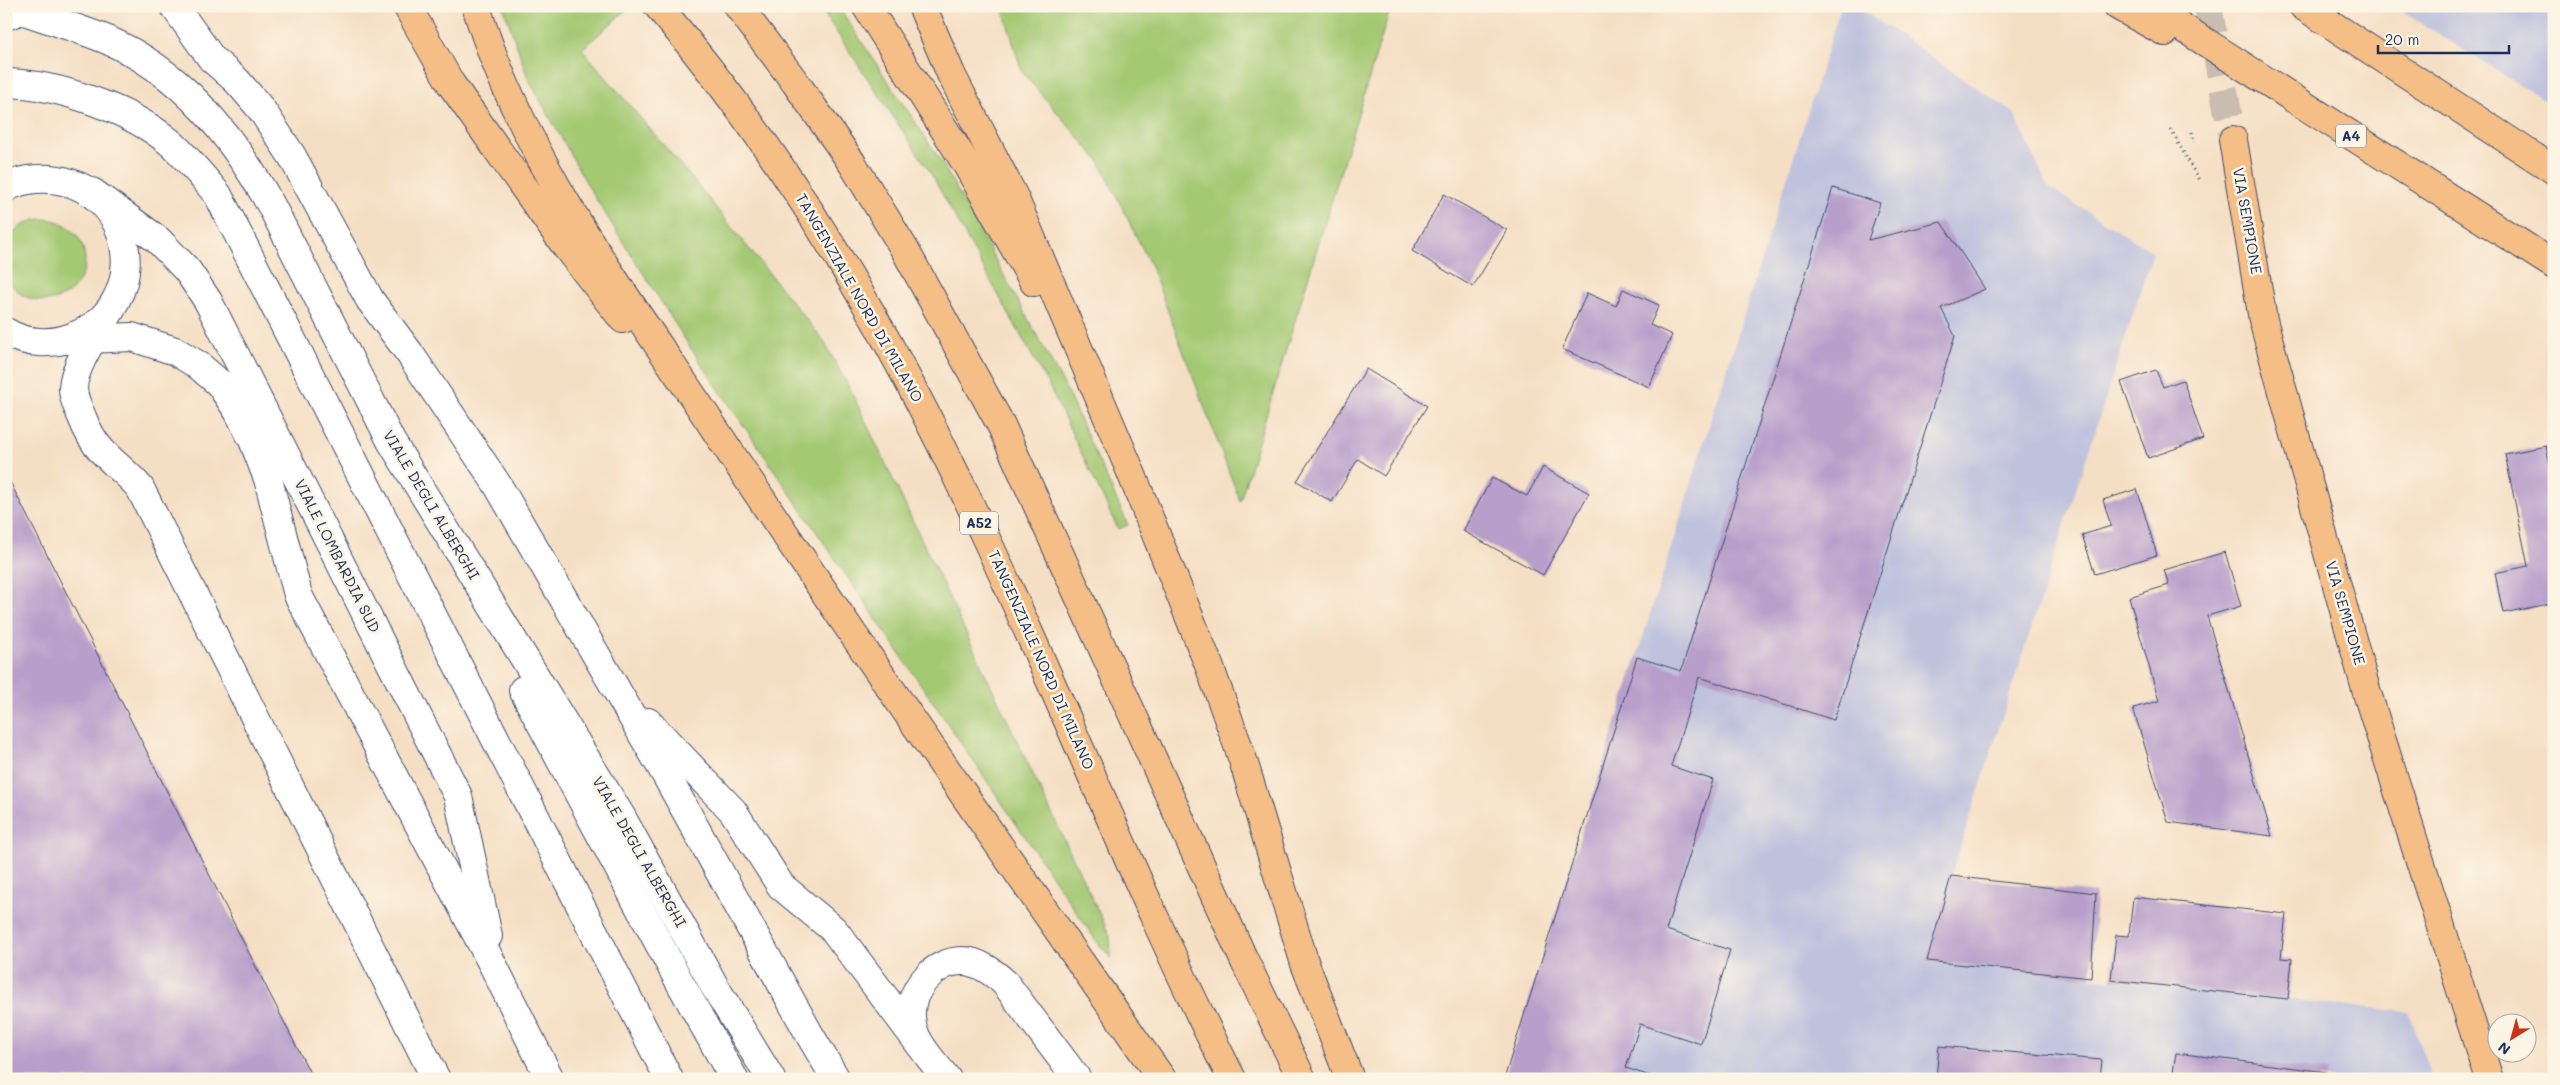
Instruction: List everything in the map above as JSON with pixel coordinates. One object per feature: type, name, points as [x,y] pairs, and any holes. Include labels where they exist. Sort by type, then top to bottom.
[{"type":"main road","points":[[407,6],[451,84],[567,248],[755,490]]},
{"type":"main road","points":[[476,6],[509,92],[542,159],[586,235],[755,490],[1162,1079]]},
{"type":"main road","name":"TANGENZIALE NORD DI MILANO","points":[[658,6],[730,94],[786,173],[837,254],[890,348],[975,514],[1202,1021],[1232,1079]]},
{"type":"main road","points":[[738,6],[796,82],[852,163],[905,250],[1002,425],[1241,953],[1302,1079]]},
{"type":"main road","points":[[866,6],[968,166],[1068,343],[1130,470]]},
{"type":"main road","points":[[922,6],[951,74],[1014,197],[1130,470],[1210,668],[1239,748],[1305,964],[1350,1079]]},
{"type":"main road","points":[[2118,6],[2321,117]]},
{"type":"main road","name":"A4","points":[[2150,6],[2554,265]]},
{"type":"main road","points":[[2303,6],[2554,170]]},
{"type":"main road","name":"VIA SEMPIONE","points":[[2233,140],[2263,320],[2367,693],[2489,1079]]},
{"type":"street","points":[[174,6],[212,59],[237,82],[261,109],[292,156],[370,300],[410,354],[497,484],[617,690],[836,1079]]},
{"type":"street","name":"VIALE DEGLI ALBERGHI","points":[[19,10],[106,40],[180,84],[201,106],[253,173],[391,441],[621,816],[715,987],[771,1079]]},
{"type":"street","points":[[6,83],[26,83],[73,95],[108,108],[145,126],[181,154],[218,195],[668,1079]]},
{"type":"street","points":[[6,188],[35,178]]},
{"type":"street","points":[[6,182],[35,178],[66,180],[92,192],[112,216],[124,235],[128,260],[123,285],[81,361],[73,388],[76,405],[89,434],[101,450],[129,475],[140,488],[436,1079]]},
{"type":"street","name":"VIALE LOMBARDIA SUD","points":[[92,192],[158,240],[186,270],[208,300],[458,796],[495,969]]},
{"type":"street","points":[[66,340],[95,326],[112,308]]},
{"type":"street","name":"VIALE LOMBARDIA SUD","points":[[6,332],[14,337],[40,342],[132,337],[175,351],[198,365],[219,383],[238,411],[253,440],[268,479],[298,594],[495,969],[550,1079]]},
{"type":"street","points":[[391,441],[678,979],[734,1079]]},
{"type":"street","points":[[617,690],[733,812],[781,886],[834,930],[947,1079]]},
{"type":"street","points":[[921,1046],[914,1033],[911,1017],[912,1004],[924,980],[937,968],[962,961],[976,964],[993,972],[1005,983],[1077,1079]]},
{"type":"path","points":[[2171,130],[2202,185]]},
{"type":"shaded area","points":[[1841,6],[1856,6],[2014,113],[2048,187],[2153,252],[1951,876],[1927,961],[2408,1012],[2432,1079],[1504,1079]]},
{"type":"shaded area","points":[[2393,6],[2554,6],[2554,106]]},
{"type":"green space","points":[[503,6],[631,6],[582,49],[699,187],[823,340],[851,391],[1110,936],[1111,958],[1095,939],[688,344],[591,191],[528,78]]},
{"type":"green space","points":[[819,6],[838,6],[941,161],[1063,383],[1128,525],[1118,529],[1050,388],[929,170]]},
{"type":"green space","points":[[1002,6],[1391,6],[1240,501],[1150,264],[1099,161],[1022,72]]},
{"type":"green space","points":[[36,219],[52,219],[67,226],[78,237],[85,252],[82,276],[73,289],[52,301],[36,301],[21,294],[10,283],[3,268],[3,252],[10,237],[21,226]]},
{"type":"building","points":[[1833,188],[1880,203],[1868,240],[1941,222],[1985,289],[1941,308],[1955,336],[1834,720],[1699,677],[1671,766],[1713,780],[1666,930],[1730,950],[1701,1044],[1640,1024],[1626,1068],[1659,1079],[1504,1079],[1637,657],[1681,671]]},
{"type":"building","points":[[1444,194],[1507,230],[1473,287],[1412,251]]},
{"type":"building","points":[[1623,289],[1659,305],[1650,325],[1672,335],[1649,387],[1562,349],[1587,293],[1616,306]]},
{"type":"building","points":[[1366,369],[1427,406],[1384,476],[1358,459],[1332,502],[1297,481]]},
{"type":"building","points":[[2156,370],[2163,387],[2183,380],[2203,439],[2148,458],[2121,382]]},
{"type":"building","points":[[2546,446],[2554,486],[2554,603],[2503,613],[2495,573],[2528,566],[2505,454]]},
{"type":"building","points":[[1543,467],[1589,493],[1543,575],[1463,531],[1492,478],[1527,496]]},
{"type":"building","points":[[6,474],[248,951],[313,1079],[6,1079]]},
{"type":"building","points":[[2137,489],[2157,555],[2095,574],[2082,535],[2111,526],[2103,500]]},
{"type":"building","points":[[2225,552],[2241,606],[2207,616],[2272,836],[2168,822],[2133,708],[2159,701],[2129,597],[2169,585],[2164,570]]},
{"type":"building","points":[[1951,876],[2096,893],[2091,978],[1927,961]]},
{"type":"building","points":[[2133,897],[2286,914],[2281,958],[2292,959],[2288,999],[2111,980],[2116,935],[2129,936]]},
{"type":"building","points":[[1939,1046],[2102,1060],[2100,1079],[1936,1079]]},
{"type":"building","points":[[2176,1053],[2327,1072],[2326,1079],[2172,1079]]},
{"type":"tunnel","points":[[2208,6],[2233,140]]}]
